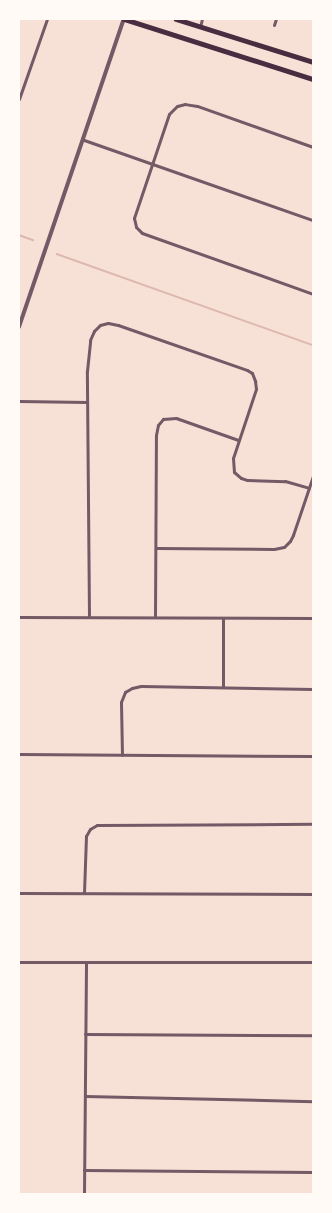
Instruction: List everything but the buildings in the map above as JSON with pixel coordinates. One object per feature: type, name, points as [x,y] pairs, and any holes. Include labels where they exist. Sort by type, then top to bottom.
[{"type":"main road","points":[[124,19],[313,79]]},
{"type":"main road","points":[[176,19],[313,62]]},
{"type":"street","points":[[19,99],[47,19]]},
{"type":"street","points":[[19,327],[124,19]]},
{"type":"street","points":[[200,27],[202,19]]},
{"type":"street","points":[[274,25],[276,19]]},
{"type":"street","points":[[313,147],[197,106],[185,104],[177,106],[169,114],[134,214],[135,224],[138,231],[313,294]]},
{"type":"street","points":[[84,140],[313,220]]},
{"type":"street","points":[[90,616],[87,402],[88,359],[92,335],[100,325],[112,323],[247,370],[254,377],[256,389],[238,440],[232,464],[237,476],[253,481],[285,481],[309,488]]},
{"type":"street","points":[[19,401],[87,402]]},
{"type":"street","points":[[155,618],[156,434],[160,422],[167,418],[176,418],[238,440]]},
{"type":"street","points":[[156,548],[274,549],[284,547],[290,541],[313,476]]},
{"type":"street","points":[[19,617],[90,616],[155,618],[313,618]]},
{"type":"street","points":[[223,618],[223,687]]},
{"type":"street","points":[[122,755],[121,702],[125,692],[129,690],[141,686],[313,688]]},
{"type":"street","points":[[19,754],[313,756]]},
{"type":"street","points":[[84,892],[86,836],[90,829],[97,825],[313,824]]},
{"type":"street","points":[[19,893],[84,892],[313,894]]},
{"type":"street","points":[[19,962],[313,962]]},
{"type":"street","points":[[84,1194],[86,962]]},
{"type":"street","points":[[85,1034],[313,1035]]},
{"type":"street","points":[[84,1096],[313,1101]]},
{"type":"street","points":[[84,1170],[313,1172]]},
{"type":"waterway","points":[[19,235],[33,240]]},
{"type":"waterway","points":[[57,254],[313,345]]}]
